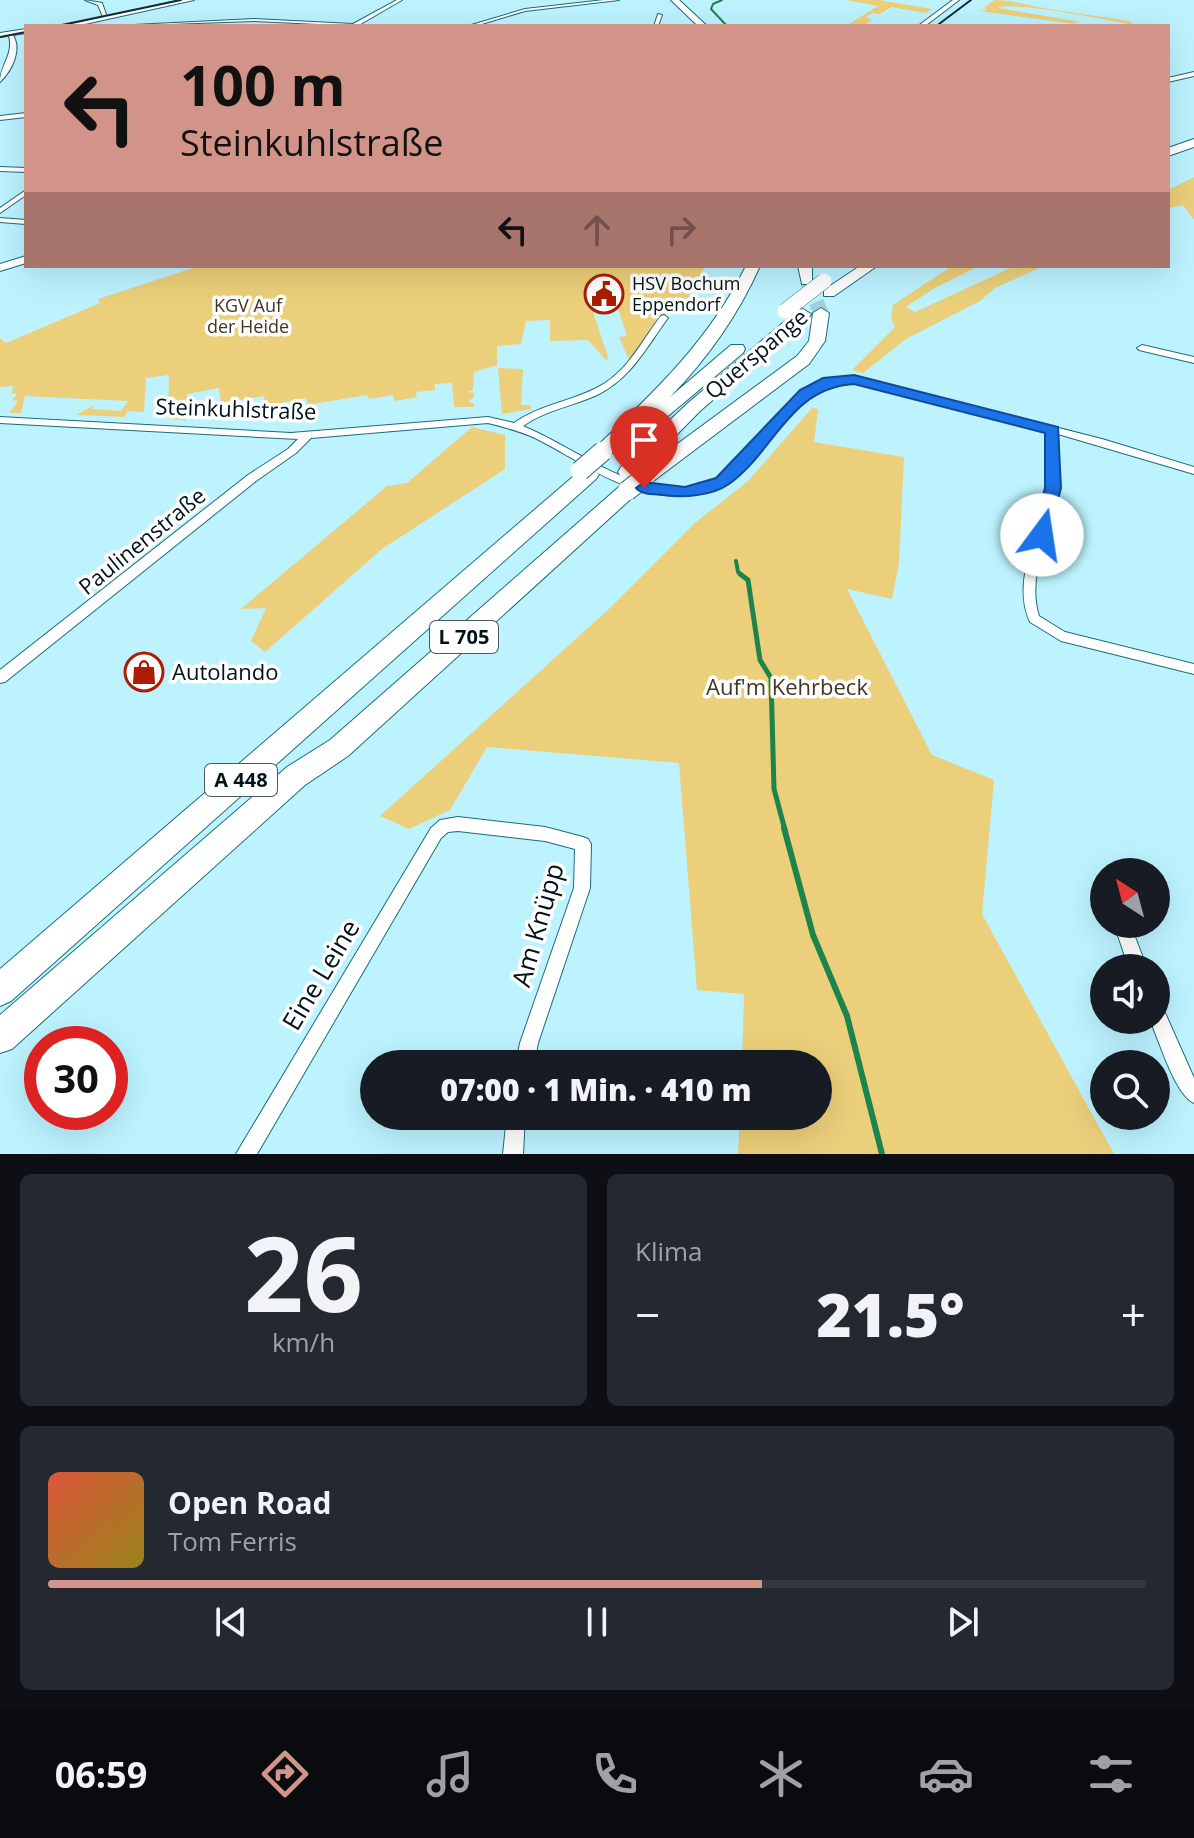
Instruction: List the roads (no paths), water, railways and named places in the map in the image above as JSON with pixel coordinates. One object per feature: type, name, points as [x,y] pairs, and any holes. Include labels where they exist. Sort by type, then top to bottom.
[{"type":"highway","points":[[668,0],[699,24]]},
{"type":"highway","points":[[675,0],[699,24]]},
{"type":"highway","points":[[1170,151],[1194,143]]},
{"type":"highway","points":[[1170,159],[1194,152]]},
{"type":"highway","points":[[705,347],[709,330],[734,284],[735,268]]},
{"type":"highway","points":[[607,453],[705,347],[731,311],[752,268]]},
{"type":"highway","points":[[800,268],[816,280]]},
{"type":"highway","name":"Querspange","points":[[629,482],[704,398],[803,313],[816,280],[843,268]]},
{"type":"highway","name":"Querspange","points":[[816,280],[862,268]]},
{"type":"highway","name":"Querspange","points":[[607,453],[803,313]]},
{"type":"highway","name":"L 705","points":[[296,776],[339,748],[629,482],[803,360],[817,341],[822,325],[803,313]]},
{"type":"highway","name":"L 705","points":[[363,673],[383,643],[607,453]]},
{"type":"highway","name":"A 448","points":[[0,990],[363,673]]},
{"type":"highway","name":"A 448","points":[[0,1037],[296,776]]},
{"type":"main road","points":[[75,24],[174,0]]},
{"type":"main road","points":[[64,24],[191,0]]},
{"type":"main road","points":[[3,35],[24,32]]},
{"type":"main road","points":[[1170,80],[1194,74]]},
{"type":"main road","points":[[0,268],[24,260]]},
{"type":"street","points":[[87,0],[100,4],[105,17],[100,24]]},
{"type":"street","points":[[359,24],[400,0]]},
{"type":"street","points":[[484,0],[490,0]]},
{"type":"street","points":[[475,24],[530,9],[617,0]]},
{"type":"street","points":[[924,24],[956,0]]},
{"type":"street","points":[[657,24],[660,15]]},
{"type":"street","points":[[161,24],[254,20],[322,24]]},
{"type":"street","points":[[247,24],[254,20]]},
{"type":"street","points":[[0,80],[12,56],[3,35]]},
{"type":"street","points":[[2,60],[12,56]]},
{"type":"street","points":[[0,118],[24,115]]},
{"type":"street","points":[[0,169],[24,170]]},
{"type":"street","points":[[0,211],[24,193]]},
{"type":"street","points":[[0,220],[24,222]]},
{"type":"street","points":[[517,426],[534,413],[574,401],[610,384],[651,339],[664,318]]},
{"type":"street","points":[[1142,348],[1194,360]]},
{"type":"street","name":"Steinkuhlstraße","points":[[0,420],[308,435],[488,420],[517,426],[625,480],[670,492],[696,491],[722,482],[795,402],[813,388],[835,379],[864,381],[1053,430],[1194,471]]},
{"type":"street","points":[[1053,430],[1053,488],[1033,568],[1030,607],[1034,619],[1061,636],[1194,669]]},
{"type":"street","name":"Paulinenstraße","points":[[0,678],[252,478],[292,451],[308,435]]},
{"type":"street","name":"Am Knüpp","points":[[445,825],[545,834],[583,844],[582,888],[528,1050]]},
{"type":"street","name":"Eine Leine","points":[[246,1154],[436,833],[445,825]]},
{"type":"street","points":[[1165,1034],[1185,1081],[1194,1094]]},
{"type":"street","points":[[513,1154],[515,1130]]},
{"type":"waterway","points":[[722,0],[713,4],[711,9],[725,24]]},
{"type":"waterway","points":[[736,561],[738,572],[743,576]]},
{"type":"waterway","points":[[740,574],[748,580],[760,660],[771,678],[774,789],[785,830]]},
{"type":"waterway","points":[[784,828],[813,935],[847,1016],[882,1154]]},
{"type":"tunnel","points":[[807,281],[821,313]]},
{"type":"tram line","points":[[67,24],[181,0]]},
{"type":"tram line","points":[[939,24],[971,0]]},
{"type":"tram line","points":[[0,37],[24,32]]},
{"type":"place","name":"HSV Bochum Eppendorf","points":[[604,294]]},
{"type":"place","name":"Autolando","points":[[144,672]]},
{"type":"park label","name":"KGV Auf der Heide","points":[[248,316]]},
{"type":"park label","name":"Auf'm Kehrbeck","points":[[787,687]]}]
